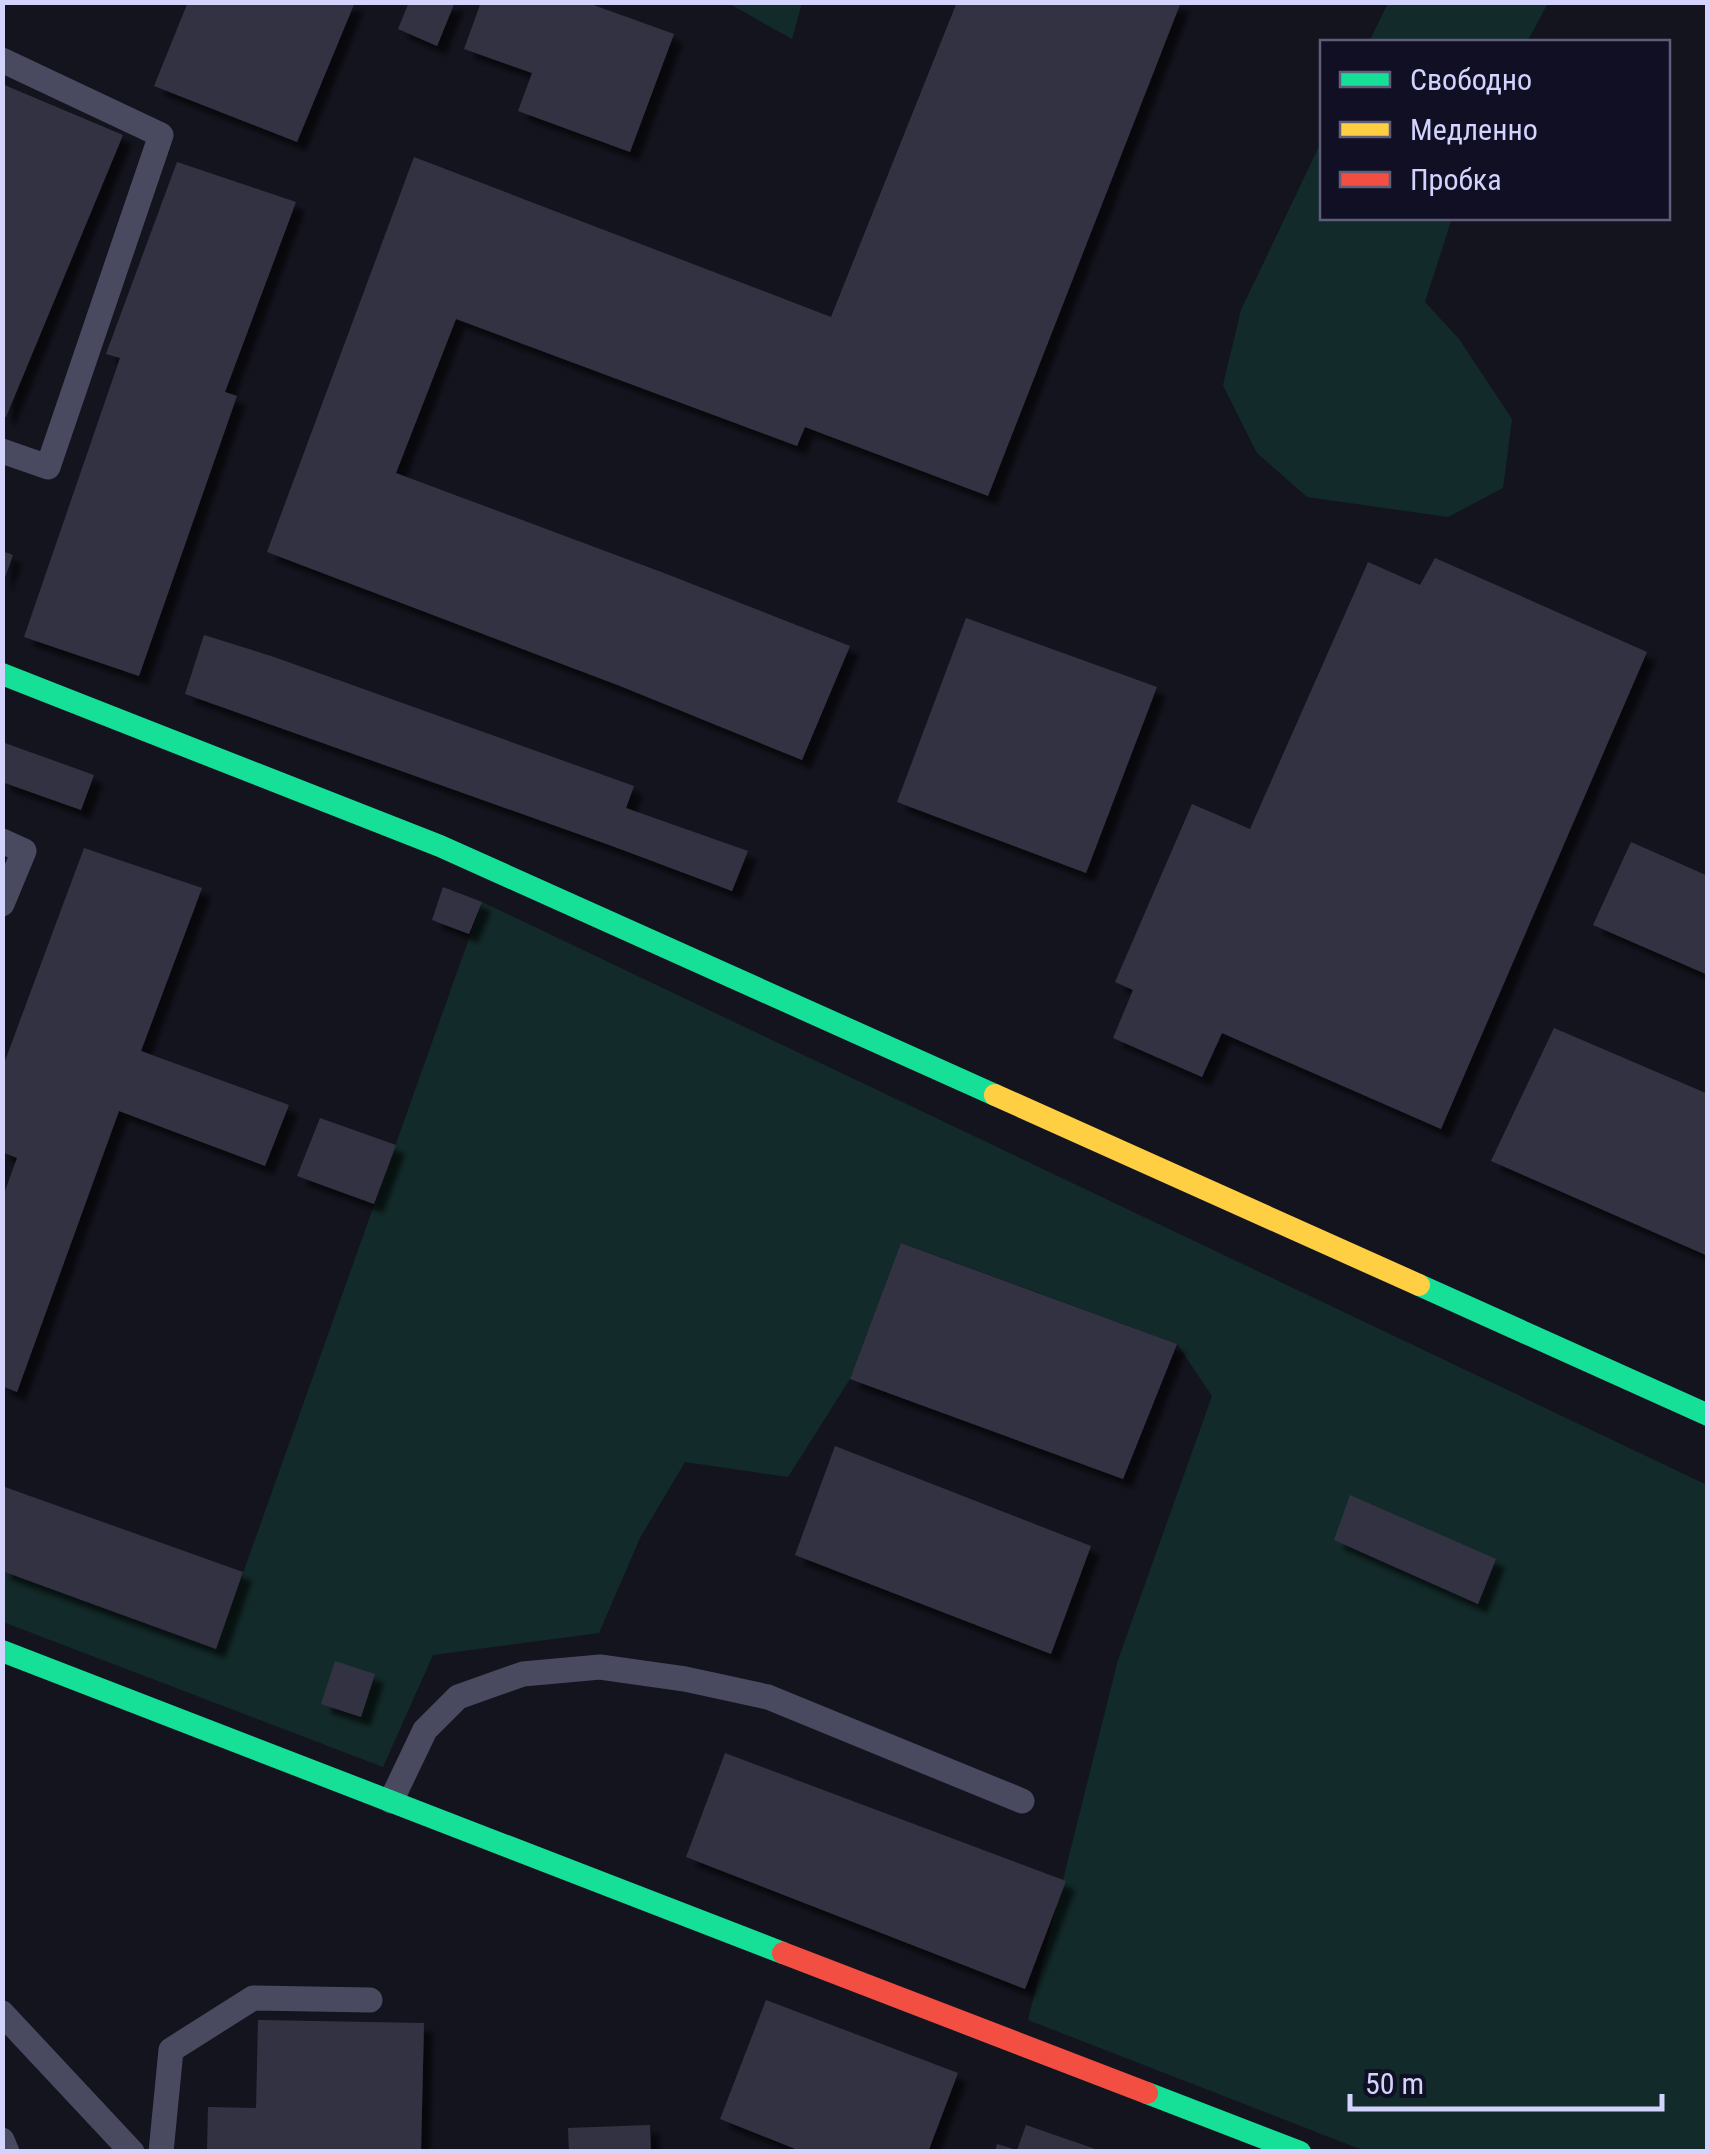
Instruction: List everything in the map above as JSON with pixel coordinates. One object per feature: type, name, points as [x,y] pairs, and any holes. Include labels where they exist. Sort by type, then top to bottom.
[{"type":"street","points":[[2,674],[440,846],[1708,1415]]},
{"type":"street","points":[[2,1651],[1300,2152]]},
{"type":"lane","points":[[2,60],[161,134],[48,467],[2,450]]},
{"type":"lane","points":[[2,841],[24,851],[2,904]]},
{"type":"lane","points":[[391,1801],[425,1730],[458,1698],[523,1674],[600,1668],[685,1679],[768,1697],[1022,1801]]},
{"type":"lane","points":[[161,2152],[171,2050],[254,1998],[370,2000]]},
{"type":"lane","points":[[2,2013],[132,2152]]},
{"type":"lane","points":[[2,2140],[7,2152]]},
{"type":"green space","points":[[1388,2],[1548,3],[1528,40],[1370,40]]},
{"type":"green space","points":[[728,3],[802,3],[792,39]]},
{"type":"green space","points":[[1320,144],[1320,220],[1451,220],[1425,302],[1459,339],[1512,419],[1503,488],[1448,517],[1307,497],[1257,453],[1223,385],[1241,310]]},
{"type":"green space","points":[[482,902],[1707,1485],[1707,2151],[1365,2151],[1028,2020],[1118,1660],[1212,1396],[1177,1344],[902,1243],[850,1379],[788,1477],[685,1462],[640,1538],[599,1633],[433,1655],[383,1767],[3,1622],[2,1571],[216,1649]]},
{"type":"building","points":[[188,2],[355,2],[297,142],[154,86]]},
{"type":"building","points":[[409,2],[455,2],[437,46],[398,29]]},
{"type":"building","points":[[481,2],[585,2],[674,34],[630,152],[518,111],[532,73],[464,49]]},
{"type":"building","points":[[957,2],[1181,2],[988,496],[805,427],[797,446],[456,319],[396,473],[850,646],[802,760],[620,686],[267,552],[414,157],[831,317]]},
{"type":"building","points":[[2,84],[123,135],[6,417],[3,416]]},
{"type":"building","points":[[177,162],[296,202],[225,392],[237,396],[139,676],[24,637],[120,358],[106,354]]},
{"type":"building","points":[[2,551],[13,555],[3,583],[2,582]]},
{"type":"building","points":[[1435,558],[1647,652],[1441,1129],[1222,1033],[1202,1077],[1113,1038],[1133,990],[1115,982],[1192,804],[1250,829],[1368,562],[1420,585]]},
{"type":"building","points":[[966,618],[1157,687],[1086,873],[897,802]]},
{"type":"building","points":[[204,635],[634,786],[626,808],[748,851],[732,891],[185,694]]},
{"type":"building","points":[[2,742],[94,775],[81,810],[2,782]]},
{"type":"building","points":[[1631,842],[1708,876],[1708,975],[1593,925]]},
{"type":"building","points":[[84,848],[202,888],[141,1051],[289,1105],[265,1166],[119,1111],[17,1392],[2,1386],[2,1199],[17,1158],[2,1152],[2,1069]]},
{"type":"building","points":[[443,887],[482,902],[469,934],[432,920]]},
{"type":"building","points":[[1554,1028],[1708,1094],[1708,1256],[1491,1161]]},
{"type":"building","points":[[320,1118],[396,1145],[374,1204],[297,1176]]},
{"type":"building","points":[[901,1243],[1177,1344],[1123,1479],[850,1379]]},
{"type":"building","points":[[835,1446],[1091,1546],[1051,1654],[795,1555]]},
{"type":"building","points":[[2,1486],[243,1572],[216,1649],[2,1571]]},
{"type":"building","points":[[1350,1495],[1496,1559],[1478,1604],[1334,1540]]},
{"type":"building","points":[[335,1661],[375,1674],[361,1717],[321,1704]]},
{"type":"building","points":[[725,1753],[1066,1881],[1025,1989],[686,1857]]},
{"type":"building","points":[[766,2000],[958,2073],[928,2152],[803,2152],[720,2119]]},
{"type":"building","points":[[258,2020],[424,2023],[421,2152],[207,2152],[208,2107],[256,2108]]},
{"type":"building","points":[[650,2125],[651,2152],[569,2152],[568,2128]]},
{"type":"building","points":[[1026,2125],[1101,2152],[995,2152],[997,2144],[1017,2150]]},
{"type":"traffic: fast","points":[[2,674],[440,846],[995,1095]]},
{"type":"traffic: fast","points":[[1419,1285],[1708,1415]]},
{"type":"traffic: fast","points":[[2,1651],[783,1953]]},
{"type":"traffic: fast","points":[[1147,2093],[1300,2152]]},
{"type":"traffic: slow","points":[[995,1095],[1419,1285]]},
{"type":"traffic: jam","points":[[783,1953],[1147,2093]]}]
